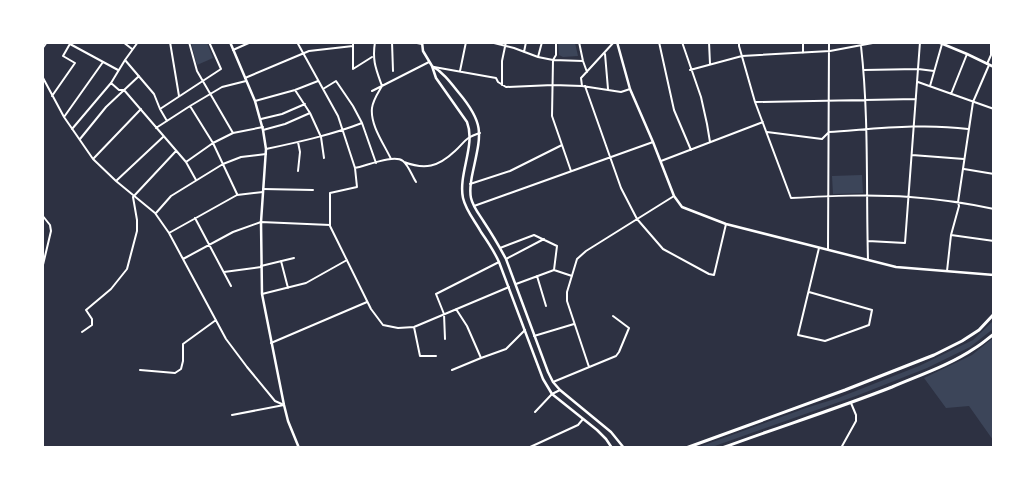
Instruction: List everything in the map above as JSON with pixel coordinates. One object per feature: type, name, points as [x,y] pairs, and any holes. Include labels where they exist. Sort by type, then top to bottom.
[{"type":"main road","points":[[686,448],[845,390],[934,355],[979,330],[994,314]]},
{"type":"main road","points":[[722,448],[850,403],[915,377],[952,361],[975,348],[994,334]]},
{"type":"street","points":[[42,49],[47,42]]},
{"type":"street","points":[[123,42],[132,50]]},
{"type":"street","points":[[72,130],[111,83],[124,60],[138,42]]},
{"type":"street","points":[[170,42],[179,96]]},
{"type":"street","points":[[189,42],[197,71],[233,133]]},
{"type":"street","points":[[160,109],[220,69],[209,42]]},
{"type":"street","points":[[230,42],[255,101],[263,128],[266,154],[261,222],[262,294],[284,405],[299,448]]},
{"type":"street","points":[[233,50],[251,42]]},
{"type":"street","points":[[297,42],[338,116],[355,168],[357,187],[330,193],[330,226],[367,302],[383,325],[398,328],[414,327],[554,270],[572,276]]},
{"type":"street","points":[[339,42],[340,48]]},
{"type":"street","points":[[353,42],[353,69],[373,56]]},
{"type":"street","points":[[375,42],[373,56],[375,68],[382,86]]},
{"type":"street","points":[[392,42],[393,71]]},
{"type":"street","points":[[412,42],[422,43],[423,51],[429,62],[443,74],[466,101],[479,125],[478,147],[470,184],[471,198],[506,258],[553,382],[611,432],[624,447]]},
{"type":"street","points":[[460,71],[466,42]]},
{"type":"street","points":[[490,42],[538,57],[554,60],[583,61]]},
{"type":"street","points":[[502,85],[502,61],[506,42]]},
{"type":"street","points":[[524,52],[526,42]]},
{"type":"street","points":[[538,57],[542,42]]},
{"type":"street","points":[[556,42],[552,116],[571,171]]},
{"type":"street","points":[[579,42],[587,72]]},
{"type":"street","points":[[726,224],[714,275],[663,249],[637,219],[621,188],[581,78],[615,42],[630,89],[674,196],[682,207],[726,224],[896,267],[994,275]]},
{"type":"street","points":[[659,42],[674,110],[691,150]]},
{"type":"street","points":[[682,42],[690,70],[701,97],[710,142]]},
{"type":"street","points":[[709,42],[710,64]]},
{"type":"street","points":[[739,42],[755,102],[791,198],[828,196],[908,197],[958,202],[994,209]]},
{"type":"street","points":[[802,54],[803,42]]},
{"type":"street","points":[[828,249],[829,42]]},
{"type":"street","points":[[853,42],[854,47]]},
{"type":"street","points":[[690,70],[742,56],[802,54],[878,42]]},
{"type":"street","points":[[868,241],[905,243],[920,42]]},
{"type":"street","points":[[938,42],[994,67]]},
{"type":"street","points":[[947,272],[951,235],[959,206],[958,202],[973,102],[991,55],[991,42]]},
{"type":"street","points":[[52,96],[75,63],[63,56],[70,43],[118,70]]},
{"type":"street","points":[[930,86],[942,44]]},
{"type":"street","points":[[156,128],[222,87],[245,80],[303,53],[352,46]]},
{"type":"street","points":[[861,46],[864,70],[866,130],[868,260]]},
{"type":"street","points":[[604,53],[608,89]]},
{"type":"street","points":[[951,94],[967,54]]},
{"type":"street","points":[[124,60],[154,94],[167,121]]},
{"type":"street","points":[[64,117],[103,62]]},
{"type":"street","points":[[372,92],[429,62]]},
{"type":"street","points":[[432,66],[496,78],[506,87],[583,86],[621,92],[630,89]]},
{"type":"street","points":[[432,66],[436,78],[469,127],[470,136],[463,180],[463,199],[499,262],[543,379],[552,394],[606,439],[610,448]]},
{"type":"street","points":[[864,70],[918,69],[934,71]]},
{"type":"street","points":[[42,76],[64,117],[93,159],[133,197],[155,213],[169,233],[226,339],[275,400],[284,405]]},
{"type":"street","points":[[80,139],[106,107],[139,76]]},
{"type":"street","points":[[255,101],[295,90],[318,81]]},
{"type":"street","points":[[323,89],[336,81],[362,123],[376,163]]},
{"type":"street","points":[[917,81],[994,110]]},
{"type":"street","points":[[111,83],[119,90],[124,90],[186,162],[196,180]]},
{"type":"street","points":[[382,86],[375,97],[372,108],[373,123],[392,159]]},
{"type":"street","points":[[295,90],[310,113],[321,137],[324,158]]},
{"type":"street","points":[[755,102],[916,100]]},
{"type":"street","points":[[261,119],[282,114],[305,104]]},
{"type":"street","points":[[190,106],[213,143],[237,195]]},
{"type":"street","points":[[93,159],[141,110]]},
{"type":"street","points":[[186,162],[213,143],[233,133],[285,124],[310,113]]},
{"type":"street","points":[[661,161],[763,122]]},
{"type":"street","points":[[266,149],[321,137],[362,123]]},
{"type":"street","points":[[767,132],[822,139],[829,132],[914,126],[968,129]]},
{"type":"street","points":[[355,168],[392,159],[398,159],[421,167],[428,167],[451,155],[470,136],[480,133]]},
{"type":"street","points":[[116,181],[164,137]]},
{"type":"street","points":[[298,142],[300,152],[298,171]]},
{"type":"street","points":[[474,206],[653,142]]},
{"type":"street","points":[[470,184],[510,171],[562,145]]},
{"type":"street","points":[[133,197],[176,151]]},
{"type":"street","points":[[155,213],[172,196],[224,164],[241,157],[266,154]]},
{"type":"street","points":[[912,155],[965,159]]},
{"type":"street","points":[[404,162],[416,182]]},
{"type":"street","points":[[964,169],[994,174]]},
{"type":"street","points":[[169,233],[237,195],[263,190],[313,190]]},
{"type":"street","points":[[590,367],[567,301],[567,292],[577,259],[674,196]]},
{"type":"street","points":[[82,332],[92,325],[92,319],[86,310],[112,288],[127,269],[137,231],[133,197]]},
{"type":"street","points":[[42,215],[50,225],[51,231],[42,269]]},
{"type":"street","points":[[195,218],[231,286]]},
{"type":"street","points":[[183,259],[233,232],[261,222],[330,226]]},
{"type":"street","points":[[500,248],[534,235],[544,239],[557,246],[554,270]]},
{"type":"street","points":[[951,235],[994,241]]},
{"type":"street","points":[[506,258],[544,239]]},
{"type":"street","points":[[809,292],[872,310],[869,325],[825,341],[798,335],[819,248]]},
{"type":"street","points":[[223,272],[261,267],[294,258]]},
{"type":"street","points":[[262,294],[306,283],[347,260]]},
{"type":"street","points":[[281,261],[288,288]]},
{"type":"street","points":[[445,339],[444,314],[436,294],[499,262]]},
{"type":"street","points":[[537,276],[546,306]]},
{"type":"street","points":[[271,343],[367,302]]},
{"type":"street","points":[[456,309],[467,326],[481,358]]},
{"type":"street","points":[[553,382],[616,356],[629,328],[613,316]]},
{"type":"street","points":[[140,370],[175,373],[181,369],[183,344],[216,320]]},
{"type":"street","points":[[534,336],[574,324]]},
{"type":"street","points":[[414,327],[420,356],[436,356]]},
{"type":"street","points":[[452,370],[506,349],[525,330]]},
{"type":"street","points":[[535,412],[552,394],[560,390]]},
{"type":"street","points":[[841,448],[856,421],[856,415],[850,403]]},
{"type":"street","points":[[232,415],[284,405]]},
{"type":"street","points":[[528,448],[578,425],[584,419]]},
{"type":"shaded area","points":[[191,43],[207,43],[213,58],[197,65]]},
{"type":"shaded area","points":[[558,43],[575,43],[578,56],[563,57],[559,55]]},
{"type":"shaded area","points":[[862,175],[863,193],[833,194],[832,176]]},
{"type":"shaded area","points":[[993,321],[993,329],[970,347],[927,368],[856,396],[712,447],[699,447],[838,398],[919,366],[973,340]]},
{"type":"shaded area","points":[[993,338],[993,440],[969,406],[946,408],[924,378],[972,355]]}]
